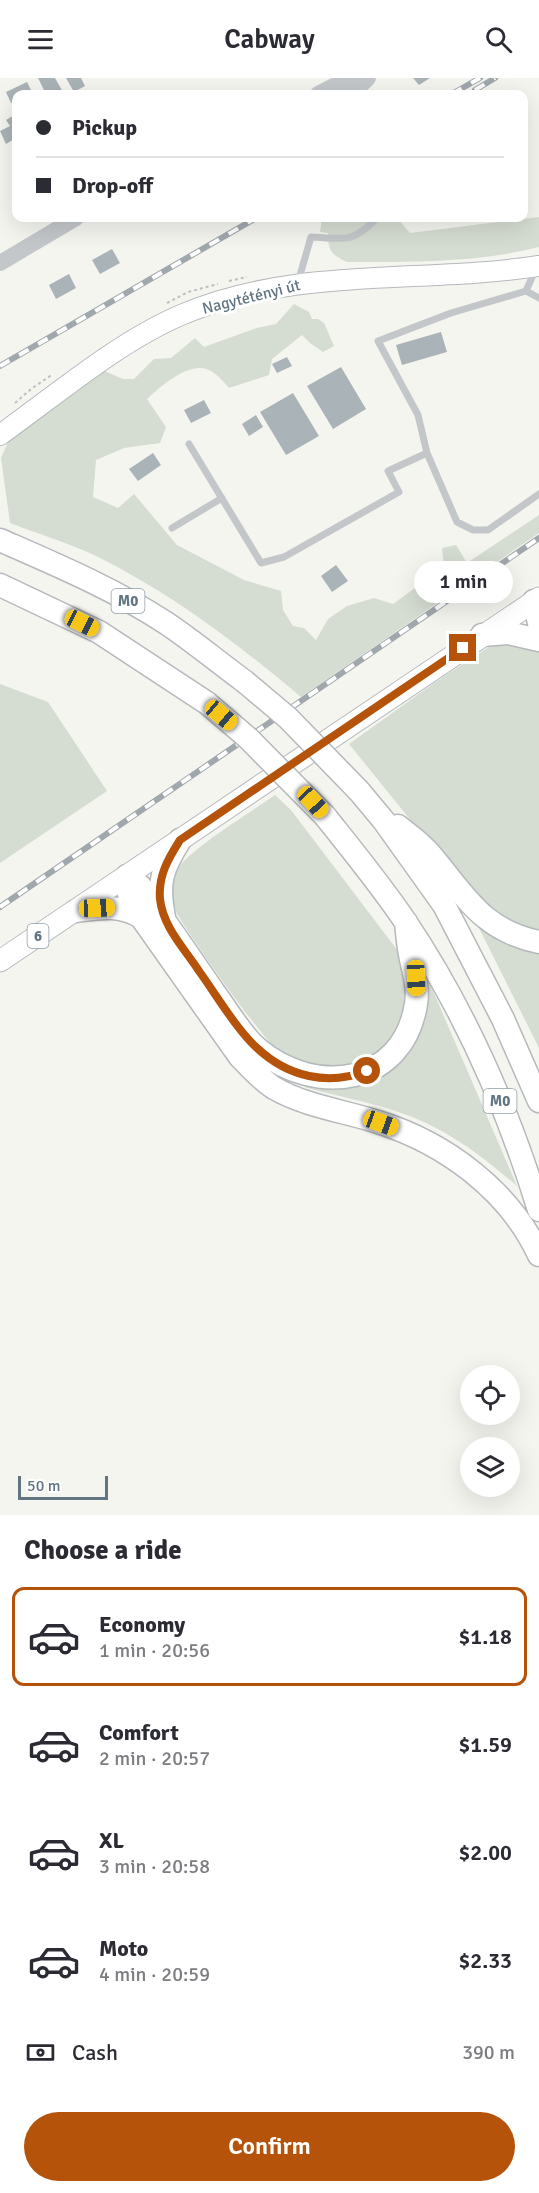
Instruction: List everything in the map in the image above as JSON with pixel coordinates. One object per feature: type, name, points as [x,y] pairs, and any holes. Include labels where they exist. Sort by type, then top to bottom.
[{"type":"highway","name":"M0","points":[[0,540],[68,570],[131,602],[166,623],[244,681],[288,718],[359,791],[384,821],[444,905],[502,1019],[539,1101]]},
{"type":"highway","name":"M0","points":[[0,585],[99,632],[207,703],[248,738],[325,816],[406,922],[450,996],[489,1074],[523,1157],[539,1210]]},
{"type":"highway","points":[[537,602],[539,624]]},
{"type":"highway","points":[[482,635],[508,633],[539,640]]},
{"type":"highway","points":[[359,791],[428,852],[459,892],[493,925],[519,938],[539,942]]},
{"type":"highway","points":[[164,921],[160,881],[180,840]]},
{"type":"highway","points":[[127,876],[140,886],[231,1016],[257,1048],[287,1069],[313,1077],[349,1078],[381,1064],[409,1030],[417,1001],[416,978],[406,922]]},
{"type":"highway","points":[[127,876],[129,894],[141,917],[240,1057],[258,1075],[274,1088],[298,1098],[389,1126],[442,1151],[484,1181],[500,1197],[529,1235],[539,1255]]},
{"type":"highway","points":[[76,911],[128,909],[141,917]]},
{"type":"main road","name":"Nagytétényi út","points":[[0,435],[150,330],[209,305],[298,284],[369,277],[489,272],[538,266]]},
{"type":"main road","name":"6","points":[[0,961],[482,635],[537,602]]},
{"type":"street","points":[[326,90],[349,78]]},
{"type":"street","points":[[353,90],[368,78]]},
{"type":"street","points":[[0,263],[69,222]]},
{"type":"lane","points":[[298,284],[310,237],[343,240],[353,236],[372,222]]},
{"type":"lane","points":[[526,291],[538,266]]},
{"type":"lane","points":[[539,298],[526,291],[451,313],[378,341],[418,415],[428,453],[458,522],[473,530],[488,530],[539,494]]},
{"type":"lane","points":[[189,444],[261,563],[284,557],[399,492],[388,471],[428,453]]},
{"type":"lane","points":[[172,528],[222,498]]},
{"type":"shaded area","points":[[539,217],[539,247],[468,259],[347,262],[337,257],[332,251],[328,233],[320,232],[321,222],[400,222],[410,233],[499,222],[528,222],[528,218]]},
{"type":"shaded area","points":[[294,304],[309,312],[312,319],[318,319],[324,323],[334,346],[323,352],[302,335],[272,359],[269,375],[229,388],[216,374],[203,368],[195,368],[177,376],[147,399],[166,427],[160,443],[124,448],[96,460],[93,497],[118,508],[134,494],[177,545],[244,580],[281,591],[283,610],[293,626],[304,628],[316,640],[328,619],[347,606],[374,598],[393,604],[444,567],[442,548],[456,545],[467,563],[539,515],[539,533],[301,697],[228,638],[151,586],[86,551],[10,523],[1,458],[11,435],[102,370],[123,379],[134,379],[154,359],[171,358],[195,338],[204,347],[257,328],[276,324]]},
{"type":"shaded area","points":[[512,640],[539,648],[539,935],[492,917],[472,896],[349,744],[489,647]]},
{"type":"shaded area","points":[[0,684],[48,702],[107,791],[0,863]]},
{"type":"shaded area","points":[[275,795],[291,810],[398,951],[408,960],[407,1002],[401,1027],[386,1046],[354,1066],[329,1070],[278,1051],[256,1026],[220,977],[186,928],[170,899],[173,878],[181,864],[205,843]]},
{"type":"shaded area","points":[[479,928],[515,948],[539,953],[539,1048]]},
{"type":"shaded area","points":[[427,977],[517,1186],[477,1154],[417,1119],[365,1102],[304,1087],[336,1087],[420,1030]]},
{"type":"building","points":[[38,78],[55,78],[62,90],[44,90]]},
{"type":"building","points":[[66,78],[81,78],[85,86],[73,90]]},
{"type":"building","points":[[413,78],[430,78],[419,85]]},
{"type":"building","points":[[27,82],[31,90],[12,90],[11,103],[6,92]]},
{"type":"building","points":[[12,116],[12,140],[6,144],[0,131],[10,126],[6,120]]},
{"type":"building","points":[[112,249],[120,263],[100,274],[92,260]]},
{"type":"building","points":[[69,274],[76,288],[56,299],[49,285]]},
{"type":"building","points":[[441,332],[447,352],[402,365],[396,345]]},
{"type":"building","points":[[287,357],[292,366],[277,373],[272,364]]},
{"type":"building","points":[[341,367],[366,409],[333,429],[307,386]]},
{"type":"building","points":[[293,393],[319,436],[286,455],[260,412]]},
{"type":"building","points":[[204,400],[211,413],[191,423],[184,410]]},
{"type":"building","points":[[256,415],[263,427],[249,436],[242,424]]},
{"type":"building","points":[[153,453],[161,465],[138,481],[129,469]]},
{"type":"building","points":[[336,565],[348,581],[332,592],[321,576]]},
{"type":"railway","points":[[459,90],[480,78]]},
{"type":"railway","points":[[475,90],[495,78]]},
{"type":"railway","points":[[0,366],[249,222]]},
{"type":"railway","points":[[0,907],[539,538]]},
{"type":"route","points":[[367,1071],[349,1078],[313,1077],[287,1069],[257,1048],[231,1016],[164,921],[160,899],[162,872],[180,840],[463,648]]}]
